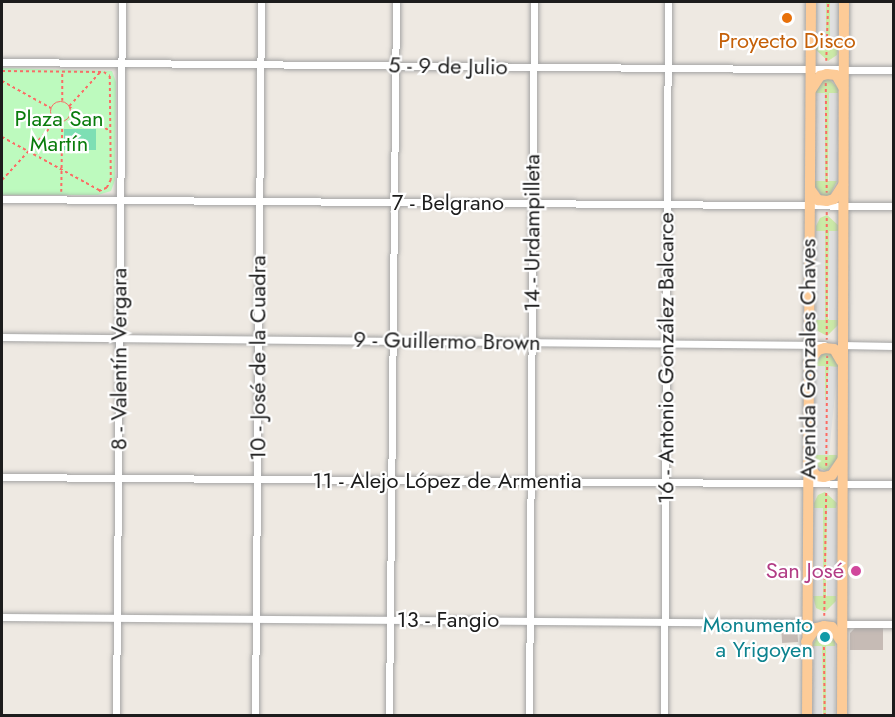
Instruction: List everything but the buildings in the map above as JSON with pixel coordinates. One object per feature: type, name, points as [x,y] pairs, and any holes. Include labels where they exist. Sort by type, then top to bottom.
[{"type":"main road","name":"Avenida Gonzales Chaves","points":[[807,716],[805,623],[811,2]]},
{"type":"main road","name":"Avenida Gonzales Chaves","points":[[842,716],[844,2]]},
{"type":"main road","points":[[810,91],[820,76],[826,72],[836,75],[844,90]]},
{"type":"main road","points":[[809,185],[818,200],[827,203],[834,199],[843,185]]},
{"type":"main road","points":[[808,364],[818,350],[827,347],[834,349],[843,364]]},
{"type":"main road","points":[[807,460],[816,476],[826,480],[842,460]]},
{"type":"main road","points":[[806,642],[816,628],[824,625],[832,627],[841,643]]},
{"type":"street","name":"8 - Valentín Vergara","points":[[117,716],[122,2]]},
{"type":"street","name":"10 - José de la Cuadra","points":[[255,716],[261,2]]},
{"type":"street","points":[[389,716],[396,2]]},
{"type":"street","name":"14 - Urdampilleta","points":[[529,716],[534,2]]},
{"type":"street","name":"16 - Antonio González Balcarce","points":[[664,716],[668,2]]},
{"type":"street","name":"5 - 9 de Julio","points":[[2,62],[668,68],[826,72],[894,70]]},
{"type":"street","name":"7 - Belgrano","points":[[2,199],[809,206],[827,203],[843,206],[894,206]]},
{"type":"street","name":"9 - Guillermo Brown","points":[[2,337],[894,346]]},
{"type":"street","name":"11 - Alejo López de Armentia","points":[[2,477],[807,483],[826,480],[842,484],[894,484]]},
{"type":"street","name":"13 - Fangio","points":[[2,617],[894,624]]},
{"type":"path","points":[[825,716],[828,2]]},
{"type":"path","points":[[2,70],[100,72],[112,80],[111,180],[101,191],[85,192]]},
{"type":"path","points":[[62,72],[62,102]]},
{"type":"path","points":[[56,121],[62,122],[70,116],[69,107],[100,72]]},
{"type":"path","points":[[2,81],[52,109],[56,121]]},
{"type":"path","points":[[62,102],[111,132]]},
{"type":"path","points":[[52,109],[62,102]]},
{"type":"path","points":[[2,180],[56,121]]},
{"type":"path","points":[[50,192],[61,192],[62,122]]},
{"type":"path","points":[[2,137],[101,191]]},
{"type":"green space","points":[[826,2],[830,2],[830,45],[839,45],[837,55],[828,61],[816,50],[816,45],[826,45]]},
{"type":"green space","name":"Plaza San Martín","points":[[2,68],[112,71],[116,82],[115,180],[111,191],[98,195],[2,195]]},
{"type":"green space","points":[[827,77],[838,88],[838,93],[829,93],[828,181],[837,181],[829,197],[822,196],[815,186],[815,181],[824,181],[825,93],[815,93],[815,88]]},
{"type":"green space","points":[[64,129],[96,129],[96,150],[64,150]]},
{"type":"green space","points":[[827,215],[839,226],[839,231],[829,232],[828,319],[838,320],[838,325],[827,336],[818,331],[815,320],[824,319],[825,231],[816,231],[816,226],[820,218]]},
{"type":"green space","points":[[827,350],[837,357],[838,367],[829,367],[828,455],[837,455],[837,460],[826,471],[818,467],[815,455],[824,455],[824,366],[815,366],[815,362]]},
{"type":"green space","points":[[825,492],[837,503],[836,508],[827,508],[826,596],[836,596],[836,601],[825,612],[816,608],[813,596],[822,596],[823,508],[814,508],[814,503],[818,495]]},
{"type":"green space","points":[[820,631],[827,631],[835,641],[835,646],[826,646],[827,715],[823,715],[822,646],[812,646]]},
{"type":"shaded area","points":[[817,2],[826,2],[826,45],[817,45]]},
{"type":"shaded area","points":[[830,2],[839,2],[839,45],[830,45]]},
{"type":"shaded area","points":[[815,93],[825,93],[825,181],[815,181]]},
{"type":"shaded area","points":[[829,93],[838,93],[838,181],[829,181]]},
{"type":"shaded area","points":[[816,231],[825,231],[825,320],[816,320]]},
{"type":"shaded area","points":[[829,231],[839,231],[839,320],[829,320]]},
{"type":"shaded area","points":[[815,366],[825,366],[825,455],[815,455]]},
{"type":"shaded area","points":[[829,366],[838,367],[829,455],[820,455]]},
{"type":"shaded area","points":[[814,508],[823,508],[823,596],[814,596]]},
{"type":"shaded area","points":[[827,508],[836,508],[836,596],[827,596]]},
{"type":"shaded area","points":[[812,646],[822,646],[822,715],[812,715]]},
{"type":"shaded area","points":[[826,646],[835,646],[835,715],[826,715]]},
{"type":"place","name":"Proyecto Disco","points":[[787,18]]},
{"type":"place","name":"San José","points":[[856,571]]},
{"type":"place","name":"Monumento a Yrigoyen","points":[[825,637]]}]
